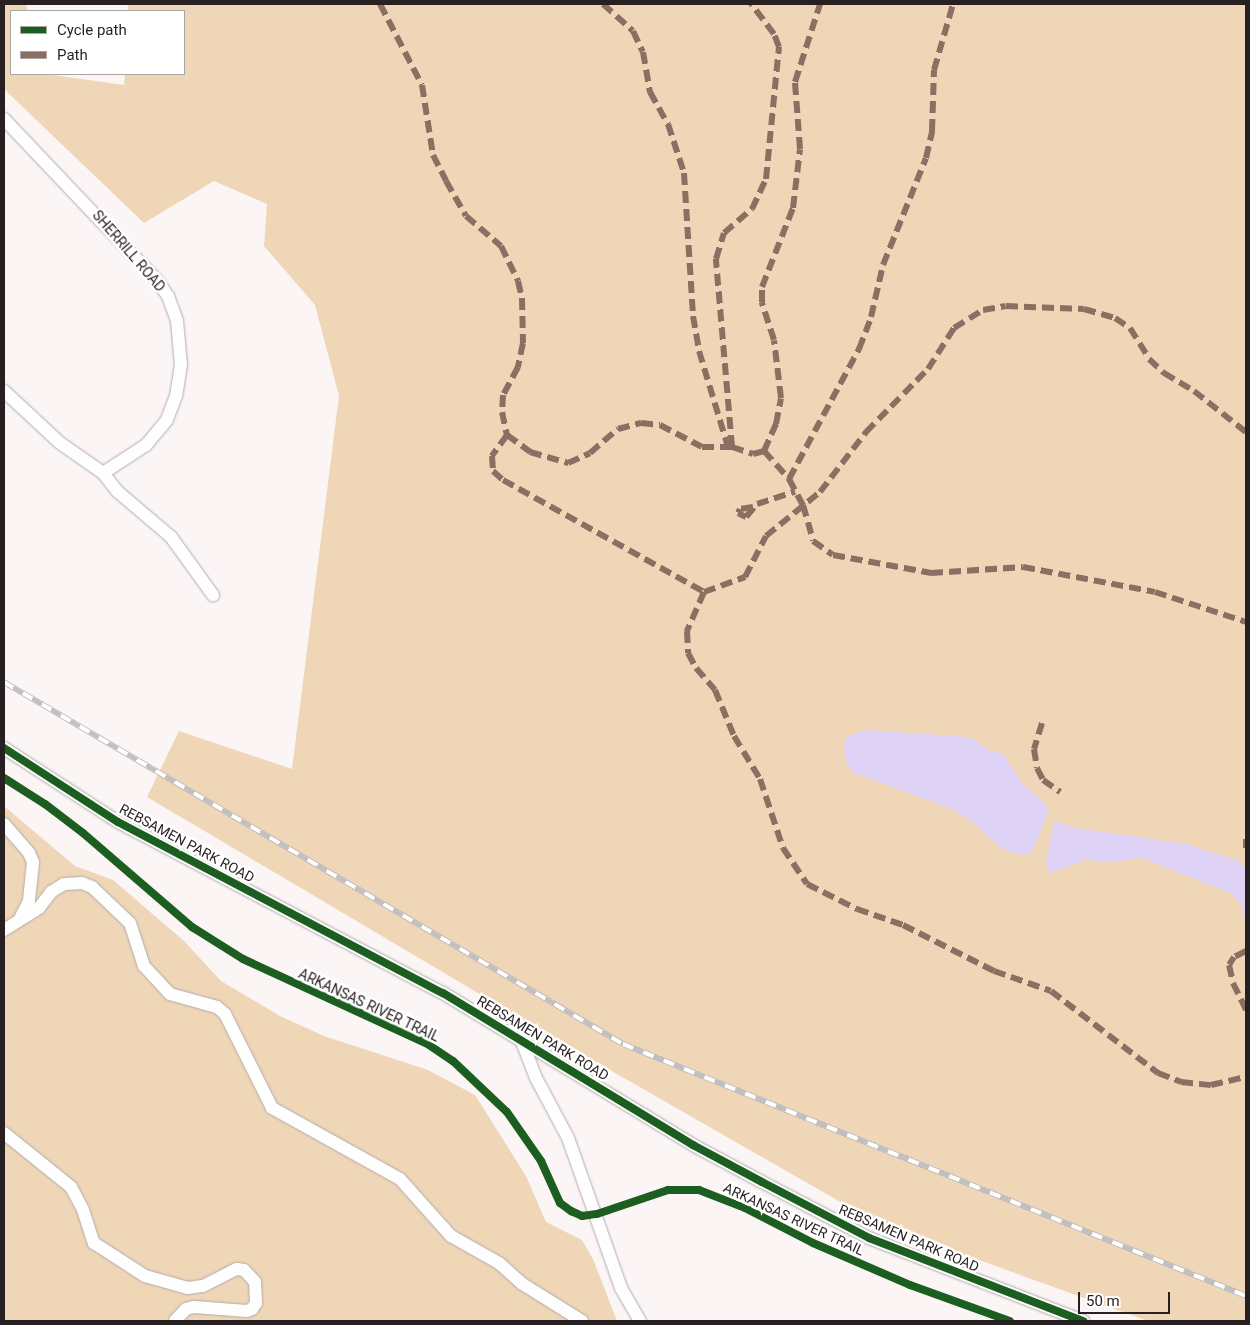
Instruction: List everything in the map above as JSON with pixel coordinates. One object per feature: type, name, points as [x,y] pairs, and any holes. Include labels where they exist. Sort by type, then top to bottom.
[{"type":"street","name":"SHERRILL ROAD","points":[[4,119],[156,279],[168,296],[177,321],[181,365],[176,396],[167,420],[146,446],[102,473]]},
{"type":"street","points":[[4,391],[60,443],[102,473],[117,491],[171,537],[213,594]]},
{"type":"street","name":"REBSAMEN PARK ROAD","points":[[4,748],[118,822],[443,993],[694,1145],[869,1238],[1083,1321]]},
{"type":"street","points":[[4,824],[29,853],[33,862],[29,901],[21,917]]},
{"type":"street","points":[[4,930],[21,917],[39,908],[51,892],[64,884],[82,883],[92,887],[130,922],[144,966],[170,994],[217,1007],[225,1014],[272,1108],[400,1179],[451,1236],[499,1263],[521,1283],[582,1321]]},
{"type":"street","points":[[521,1039],[536,1078],[572,1147],[621,1288],[640,1321]]},
{"type":"street","points":[[4,1133],[71,1187],[84,1210],[94,1243],[145,1276],[188,1288],[203,1286],[238,1269],[244,1270],[255,1282],[256,1303],[252,1309],[194,1307],[186,1309],[176,1321]]},
{"type":"shaded area","points":[[4,4],[26,4],[28,10],[10,10],[10,75],[53,75],[124,85],[125,75],[185,75],[185,10],[128,10],[128,4],[1246,4],[1246,1321],[1148,1321],[879,1224],[549,1035],[147,797],[179,731],[292,769],[339,396],[315,305],[264,246],[267,204],[214,181],[144,223],[4,89]]},
{"type":"shaded area","points":[[867,730],[969,737],[992,752],[1003,753],[1021,782],[1046,805],[1048,812],[1032,852],[1019,855],[1001,848],[971,821],[952,809],[852,772],[845,758],[844,745],[848,736]]},
{"type":"shaded area","points":[[4,806],[75,866],[113,880],[184,941],[221,981],[280,1016],[324,1036],[428,1070],[475,1095],[526,1176],[546,1222],[582,1240],[593,1259],[617,1321],[4,1321]]},
{"type":"shaded area","points":[[1054,821],[1076,828],[1186,844],[1239,861],[1246,869],[1246,925],[1241,903],[1230,893],[1140,857],[1116,862],[1085,860],[1050,873],[1046,863]]},
{"type":"railway","points":[[4,682],[623,1044],[1246,1296]]},
{"type":"marked path","points":[[380,4],[422,85],[433,155],[466,216],[501,246],[518,281],[522,298],[523,343],[518,367],[503,395],[502,412],[507,435],[530,452],[568,463],[590,453],[618,429],[641,423],[660,425],[702,447],[732,447],[753,454],[764,451],[776,424],[781,398],[774,340],[762,302],[762,287],[793,208],[800,149],[795,82],[820,4]]},
{"type":"marked path","points":[[603,4],[633,31],[643,52],[650,92],[668,124],[684,173],[693,316],[699,351],[728,447]]},
{"type":"marked path","points":[[732,447],[716,259],[724,233],[752,209],[766,179],[779,47],[774,34],[751,4]]},
{"type":"marked path","points":[[789,479],[859,349],[871,317],[883,265],[926,158],[932,131],[934,70],[953,4]]},
{"type":"marked path","points":[[507,435],[492,456],[493,471],[503,480],[704,592],[745,577],[766,536],[820,492],[866,432],[928,369],[954,328],[983,310],[1006,306],[1084,309],[1115,318],[1130,328],[1149,359],[1164,373],[1194,391],[1246,432]]},
{"type":"marked path","points":[[764,451],[789,479],[803,505],[813,541],[833,555],[931,573],[1023,567],[1155,592],[1246,622]]},
{"type":"marked path","points":[[753,507],[740,509],[738,513],[746,517],[757,504],[795,492]]},
{"type":"marked path","points":[[704,592],[687,631],[688,653],[696,668],[715,690],[734,736],[760,779],[783,848],[807,884],[857,909],[903,925],[994,971],[1051,991],[1158,1073],[1181,1082],[1211,1085],[1246,1077]]},
{"type":"marked path","points":[[1042,723],[1034,749],[1037,768],[1043,780],[1060,792]]},
{"type":"marked path","points":[[1246,839],[1246,848]]},
{"type":"marked path","points":[[1246,951],[1234,957],[1229,965],[1233,983],[1246,1010]]},
{"type":"cycle path","name":"ARKANSAS RIVER TRAIL","points":[[4,748],[118,822],[443,993],[693,1145],[762,1182],[869,1238],[1083,1321]]},
{"type":"cycle path","name":"ARKANSAS RIVER TRAIL","points":[[4,778],[45,804],[83,833],[192,927],[243,959],[426,1043],[453,1061],[507,1112],[541,1161],[560,1203],[571,1211],[582,1216],[597,1214],[668,1190],[699,1190],[745,1208],[813,1243],[910,1285],[1010,1321]]}]
